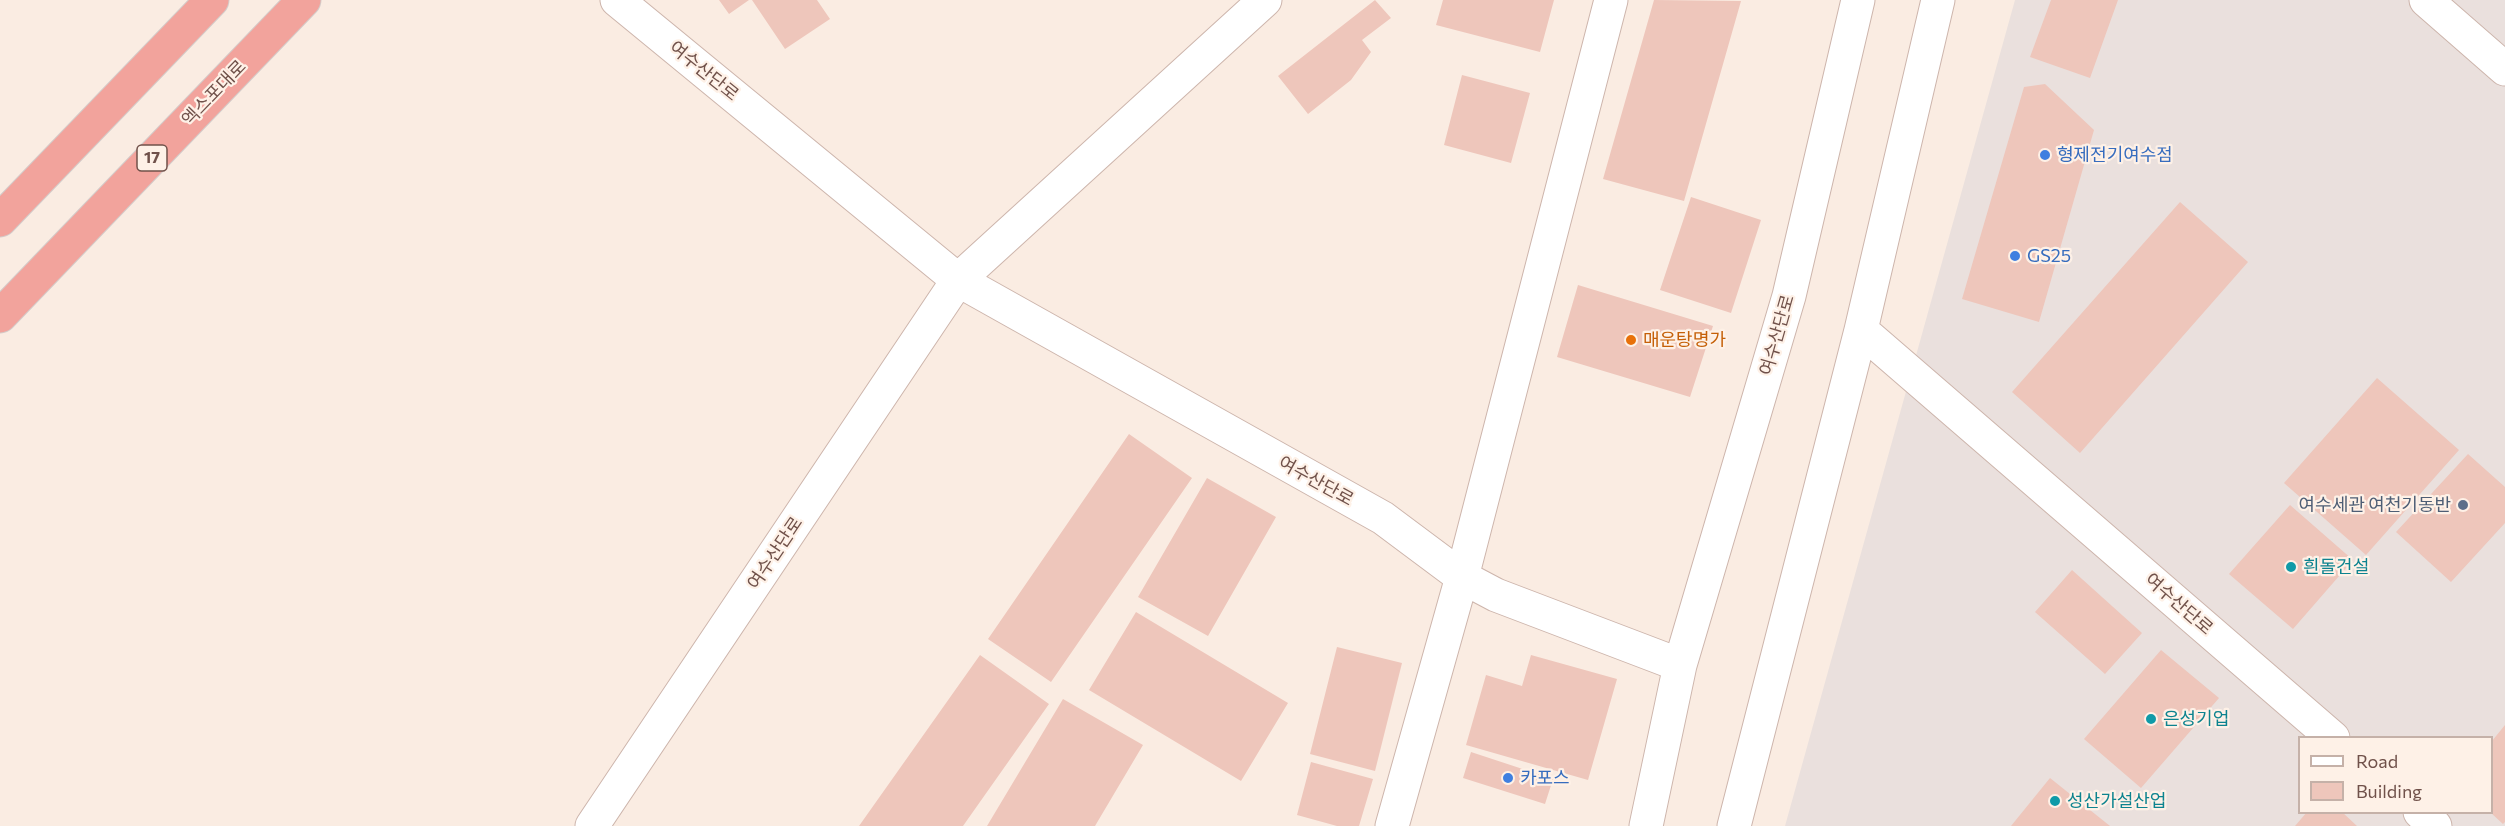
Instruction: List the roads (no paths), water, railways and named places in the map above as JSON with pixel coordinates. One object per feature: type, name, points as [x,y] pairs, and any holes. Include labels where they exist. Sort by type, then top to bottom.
[{"type":"highway","points":[[0,220],[212,0]]},
{"type":"highway","name":"엑스포대로","points":[[0,316],[304,0]]},
{"type":"street","name":"여수산단로","points":[[617,0],[958,280],[1383,518],[1462,577],[1496,595],[1680,665]]},
{"type":"street","name":"여수산단로","points":[[592,826],[958,280],[1265,0]]},
{"type":"street","points":[[1392,826],[1462,577],[1611,0]]},
{"type":"street","name":"여수산단로","points":[[1646,826],[1680,665],[1789,296],[1858,0]]},
{"type":"street","points":[[1734,826],[1862,330],[1938,0]]},
{"type":"street","points":[[2426,0],[2505,69]]},
{"type":"street","name":"여수산단로","points":[[1862,330],[2331,736]]},
{"type":"street","points":[[2421,814],[2435,826]]},
{"type":"place","name":"형제전기여수점","points":[[2045,155]]},
{"type":"place","name":"GS25","points":[[2015,256]]},
{"type":"place","name":"매운탕명가","points":[[1631,340]]},
{"type":"place","name":"여수세관 여천기동반","points":[[2463,505]]},
{"type":"place","name":"흰돌건설","points":[[2291,567]]},
{"type":"place","name":"은성기업","points":[[2151,719]]},
{"type":"place","name":"카포스","points":[[1508,778]]},
{"type":"place","name":"성산가설산업","points":[[2055,801]]}]
